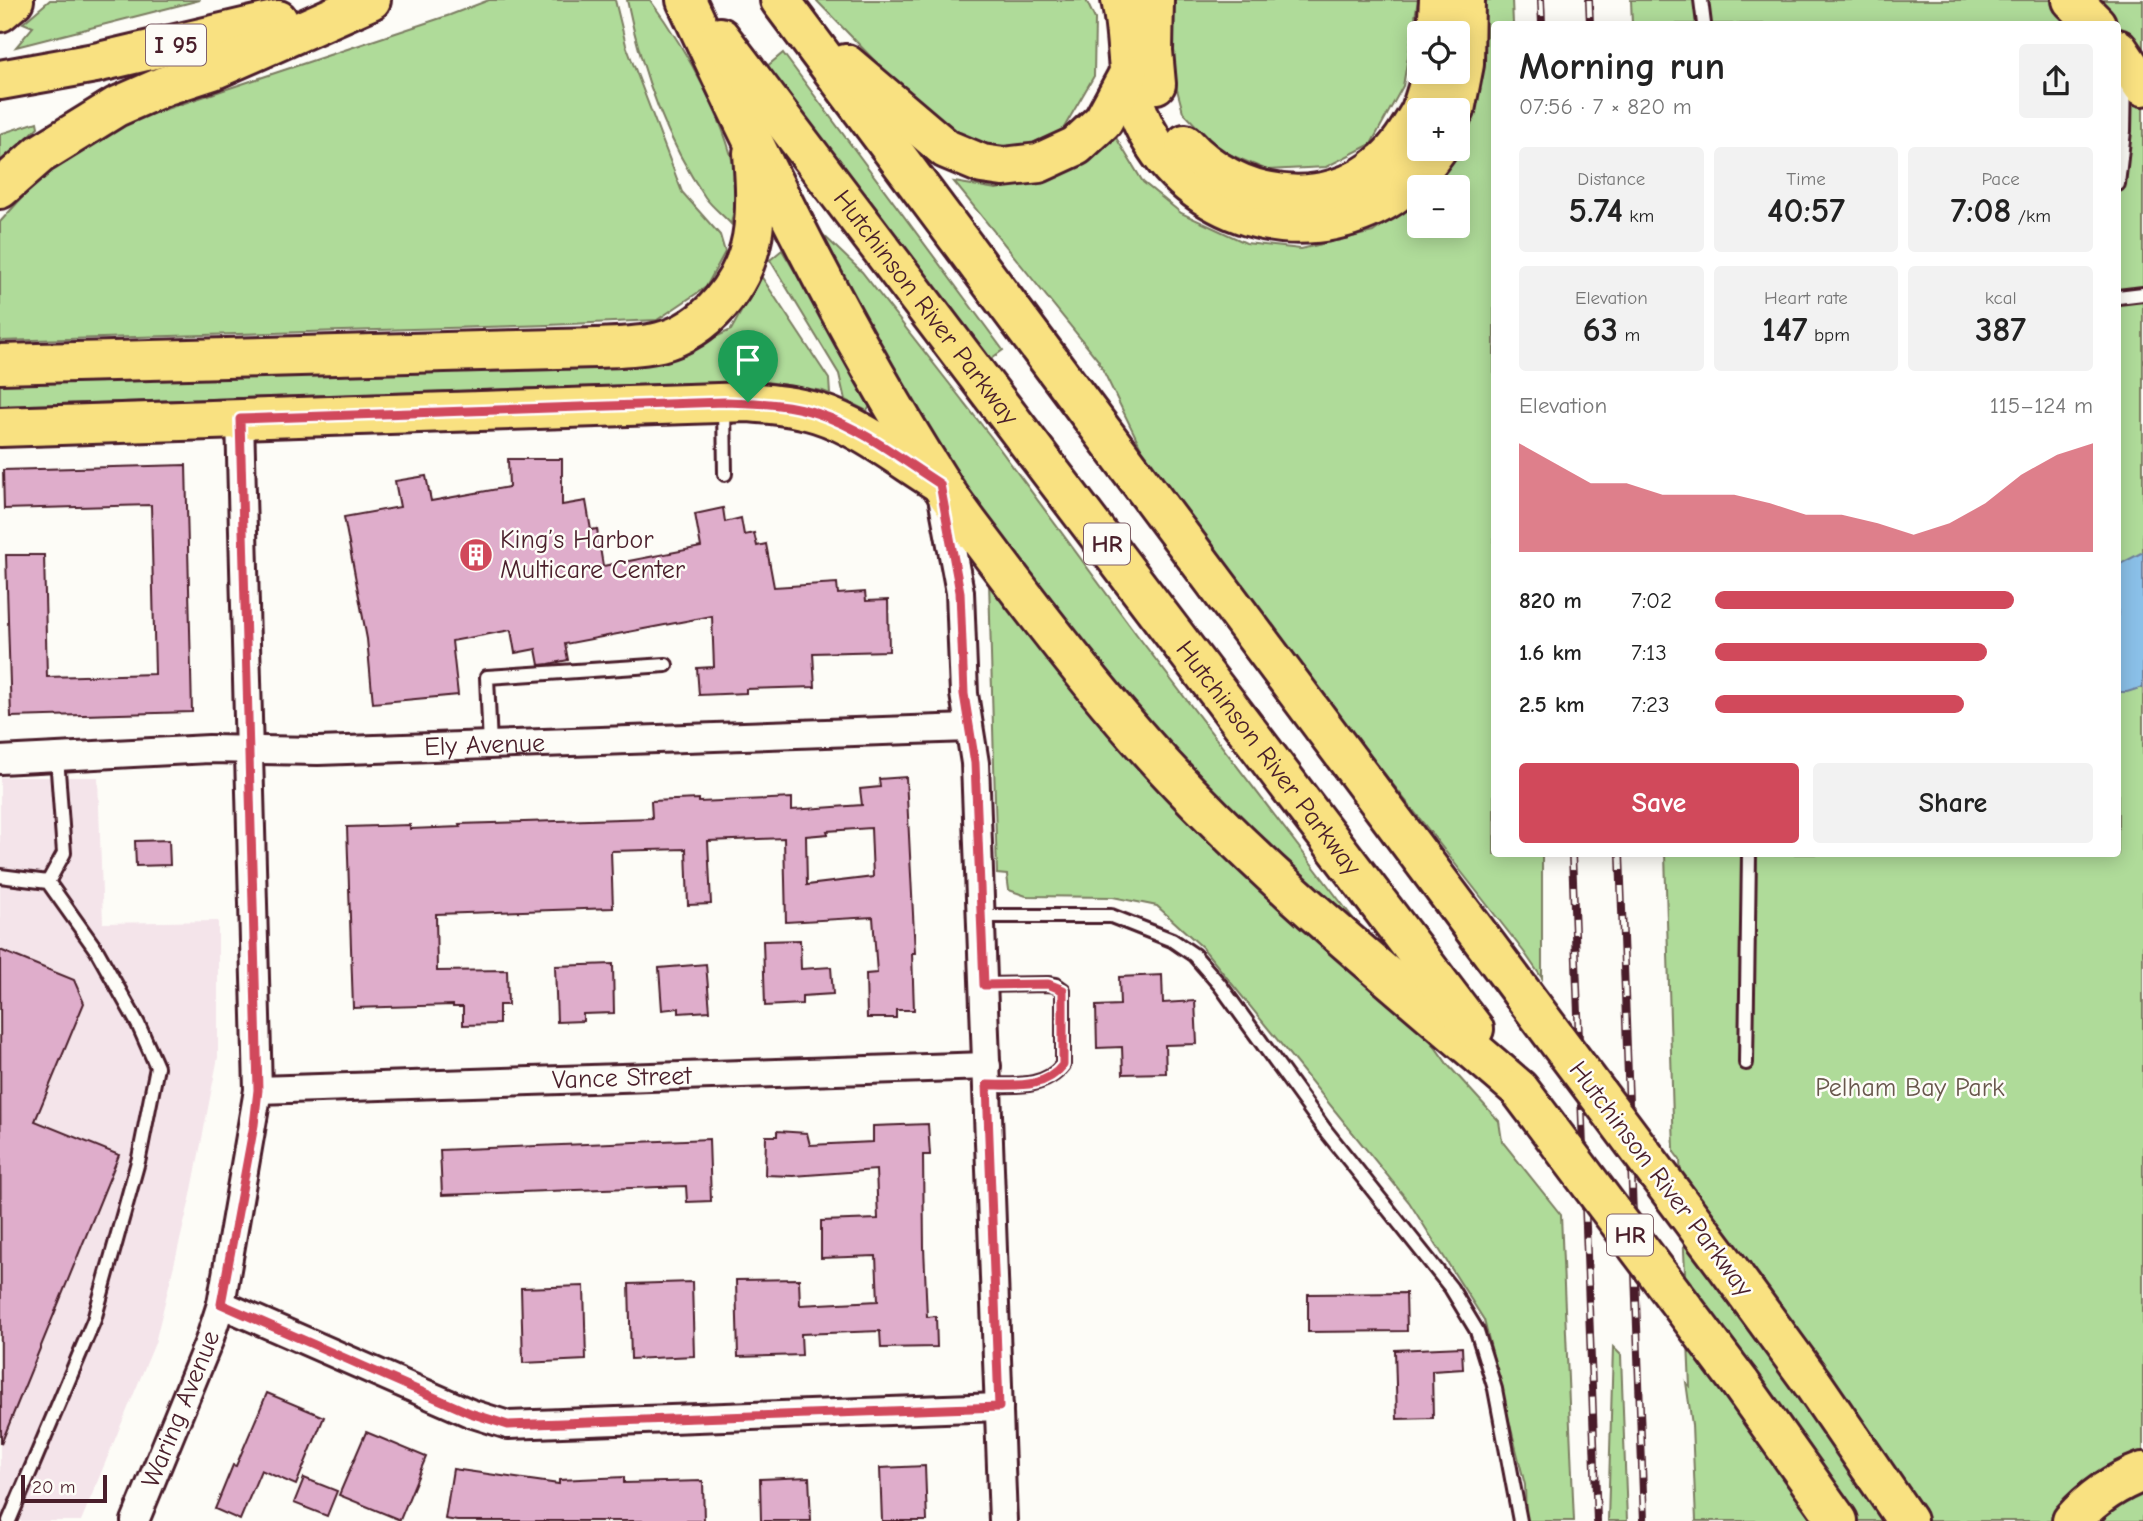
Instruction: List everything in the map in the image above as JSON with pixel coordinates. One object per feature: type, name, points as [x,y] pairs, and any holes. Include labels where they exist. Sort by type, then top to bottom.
[{"type":"main road","points":[[0,12],[14,0]]},
{"type":"main road","name":"I 95","points":[[0,80],[95,63],[207,38],[349,0]]},
{"type":"main road","points":[[0,189],[40,154],[116,107],[164,86],[213,70],[371,0]]},
{"type":"main road","points":[[686,0],[752,144],[843,316],[940,484],[1007,574],[1102,696],[1195,799],[1276,879],[1519,1089]]},
{"type":"main road","name":"Hutchinson River Parkway","points":[[692,0],[1519,1089],[1740,1383],[1839,1521]]},
{"type":"main road","points":[[1121,0],[1126,30],[1128,75],[1133,100],[1145,129],[1167,163],[1203,195],[1222,207],[1248,217],[1286,223],[1330,221],[1357,213],[1387,199],[1428,161]]},
{"type":"main road","points":[[1154,0],[1154,73],[1163,109],[1172,127],[1194,154],[1237,184],[1268,193],[1292,195],[1342,186],[1369,173],[1383,162],[1407,134]]},
{"type":"main road","points":[[1438,21],[1439,0]]},
{"type":"main road","points":[[1457,98],[1464,64],[1465,0]]},
{"type":"main road","points":[[2073,0],[2093,21]]},
{"type":"main road","points":[[790,13],[946,149],[970,160],[996,166],[1039,163],[1076,146],[1103,121],[1128,75]]},
{"type":"main road","name":"Hutchinson River Parkway","points":[[790,13],[1734,1276],[1813,1384],[1907,1521]]},
{"type":"main road","points":[[0,365],[596,348],[661,341],[692,328],[708,315],[726,295],[740,273],[748,253],[754,222],[752,144]]},
{"type":"main road","points":[[0,427],[724,402],[770,404],[817,413],[856,430],[940,484]]},
{"type":"main road","points":[[2072,1521],[2111,1487],[2143,1472]]},
{"type":"main road","points":[[1814,1483],[1822,1521]]},
{"type":"street","name":"Waring Avenue","points":[[135,1521],[209,1341],[221,1304],[258,1090],[240,419]]},
{"type":"street","points":[[940,484],[960,592],[964,694],[975,763],[1003,1521]]},
{"type":"street","name":"Ely Avenue","points":[[0,760],[209,749],[318,751],[969,728]]},
{"type":"street","name":"Vance Street","points":[[258,1090],[987,1075]]},
{"type":"street","points":[[221,1304],[470,1413],[508,1425],[999,1407]]},
{"type":"lane","points":[[1700,0],[1704,21]]},
{"type":"lane","points":[[2121,158],[2129,65]]},
{"type":"lane","points":[[2121,297],[2143,295]]},
{"type":"lane","points":[[724,402],[725,474]]},
{"type":"lane","points":[[490,746],[487,677],[666,665]]},
{"type":"lane","points":[[48,881],[64,853],[57,757]]},
{"type":"lane","points":[[1746,1062],[1749,857]]},
{"type":"lane","points":[[0,876],[48,881],[97,951],[138,1024],[157,1067],[139,1158],[94,1320],[9,1521]]},
{"type":"lane","points":[[981,916],[1111,915],[1172,940],[1194,955],[1220,985],[1325,1130],[1451,1287],[1477,1331],[1495,1389],[1520,1521]]},
{"type":"lane","points":[[984,985],[1048,984],[1063,990],[1063,1065],[1057,1073],[1046,1080],[1029,1084],[987,1075]]},
{"type":"shaded area","points":[[0,777],[98,777],[103,923],[218,921],[218,1057],[191,1195],[155,1343],[81,1521],[0,1521]]},
{"type":"green space","points":[[50,0],[200,0],[16,47],[33,27],[23,23]]},
{"type":"green space","points":[[489,0],[615,0],[626,45],[682,192],[720,235],[725,252],[706,287],[657,320],[0,341],[0,222],[47,170],[130,121]]},
{"type":"green space","points":[[627,0],[650,0],[678,41],[716,114],[733,163],[737,186],[731,224],[705,197],[666,127],[639,52]]},
{"type":"green space","points":[[816,0],[1086,0],[1095,19],[1094,76],[1062,131],[1023,147],[974,144],[930,118]]},
{"type":"green space","points":[[1171,0],[1418,0],[1414,21],[1407,21],[1407,63],[1403,86],[1371,144],[1326,167],[1267,170],[1219,150],[1183,112],[1170,63]]},
{"type":"green space","points":[[1476,0],[1512,0],[1513,21],[1491,21],[1491,857],[1542,857],[1542,978],[1148,462],[1098,360],[954,182],[996,189],[1037,181],[1115,136],[1143,182],[1181,213],[1246,243],[1301,249],[1373,232],[1407,208],[1407,238],[1470,238],[1470,175],[1441,175],[1447,161],[1470,161],[1470,112],[1474,103]]},
{"type":"green space","name":"Pelham Bay Park","points":[[1631,0],[2143,0],[2143,1521],[1696,1521],[1692,1425],[1686,1382],[1690,1387],[1680,1160],[1674,1152],[1665,857],[2121,857],[2121,21],[1632,21]]},
{"type":"green space","points":[[783,53],[1003,350],[989,360],[765,68]]},
{"type":"green space","points":[[37,122],[38,127],[0,165],[0,134]]},
{"type":"green space","points":[[815,227],[862,272],[991,437],[1137,635],[1378,951],[1108,691],[934,449]]},
{"type":"green space","points":[[782,250],[873,402],[867,411],[845,400],[839,374],[770,260]]},
{"type":"green space","points":[[761,276],[829,379],[830,394],[761,381],[0,406],[0,382],[626,367],[683,352],[731,330]]},
{"type":"green space","points":[[989,581],[1408,1009],[1448,1065],[1499,1121],[1502,1141],[1561,1215],[1574,1521],[1526,1521],[1525,1485],[1484,1320],[1409,1202],[1202,947],[1157,906],[1113,897],[1026,896],[1009,890],[1007,875],[997,874]]},
{"type":"green space","points":[[1613,1347],[1621,1355],[1627,1521],[1608,1521]]},
{"type":"water","points":[[2143,552],[2143,687],[2127,692],[2121,692],[2121,563]]},
{"type":"building","name":"King’s Harbor Multicare Center","points":[[508,459],[562,459],[562,505],[586,501],[591,530],[597,529],[603,566],[701,547],[695,514],[723,508],[725,522],[741,518],[744,535],[754,533],[757,546],[766,544],[774,587],[837,583],[838,594],[865,592],[866,601],[888,600],[889,651],[813,653],[815,687],[746,689],[746,693],[699,695],[697,668],[714,667],[712,616],[565,644],[568,660],[539,665],[536,649],[515,653],[511,630],[452,641],[458,695],[373,703],[367,639],[344,517],[400,507],[395,481],[426,476],[431,501],[509,487]]},
{"type":"building","points":[[186,465],[192,712],[11,717],[6,555],[44,555],[47,677],[155,674],[151,505],[4,509],[3,470]]},
{"type":"building","points":[[906,777],[915,953],[912,953],[914,1010],[896,1010],[896,1018],[867,1018],[866,974],[877,973],[873,917],[786,922],[784,838],[708,841],[711,904],[688,905],[686,849],[611,851],[613,908],[436,914],[437,971],[507,970],[508,1005],[499,1005],[499,1024],[463,1025],[463,1007],[453,1005],[353,1008],[347,827],[410,825],[410,829],[460,827],[459,824],[652,818],[651,801],[792,798],[792,810],[862,805],[860,789],[880,787],[879,779]],"holes":[[[871,828],[873,877],[807,885],[806,836],[828,834],[827,831]]]},
{"type":"building","points":[[169,840],[170,865],[136,866],[135,841]]},
{"type":"building","points":[[800,940],[801,969],[831,967],[833,994],[802,996],[802,1004],[765,1006],[763,941]]},
{"type":"building","points":[[0,950],[74,980],[84,1003],[35,1121],[119,1155],[1,1444]]},
{"type":"building","points":[[613,964],[614,1013],[583,1014],[583,1021],[557,1022],[555,966]]},
{"type":"building","points":[[706,964],[710,1011],[679,1013],[679,1008],[662,1010],[659,968]]},
{"type":"building","points":[[1162,975],[1163,1003],[1195,1001],[1197,1044],[1165,1045],[1166,1073],[1123,1074],[1122,1047],[1097,1048],[1096,1006],[1120,1005],[1119,977]]},
{"type":"building","points":[[928,1124],[930,1155],[923,1155],[924,1247],[927,1317],[936,1316],[937,1347],[881,1348],[880,1331],[801,1334],[802,1355],[738,1357],[736,1280],[799,1279],[800,1305],[878,1301],[876,1256],[821,1258],[821,1221],[878,1219],[876,1170],[793,1176],[765,1175],[766,1136],[777,1136],[777,1131],[807,1133],[810,1145],[873,1142],[873,1126]]},
{"type":"building","points":[[709,1139],[711,1201],[687,1202],[686,1186],[442,1195],[440,1150]]},
{"type":"building","points":[[692,1282],[694,1356],[631,1359],[629,1284]]},
{"type":"building","points":[[584,1286],[586,1360],[523,1363],[521,1288]]},
{"type":"building","points":[[1406,1293],[1407,1331],[1308,1332],[1308,1294]]},
{"type":"building","points":[[1462,1347],[1463,1369],[1432,1371],[1433,1418],[1397,1419],[1395,1350]]},
{"type":"building","points":[[267,1393],[324,1417],[296,1485],[261,1470],[240,1520],[215,1509]]},
{"type":"building","points":[[366,1432],[426,1457],[400,1520],[339,1495]]},
{"type":"building","points":[[925,1466],[927,1521],[882,1521],[880,1468]]},
{"type":"building","points":[[453,1469],[559,1484],[559,1480],[624,1477],[624,1483],[703,1481],[704,1521],[445,1519]]},
{"type":"building","points":[[809,1477],[811,1521],[761,1521],[760,1479]]},
{"type":"building","points":[[304,1478],[337,1491],[327,1516],[294,1503]]},
{"type":"railway","points":[[1541,0],[1542,21]]},
{"type":"railway","points":[[1589,0],[1590,21]]},
{"type":"railway","points":[[1572,857],[1597,1521]]},
{"type":"railway","points":[[1620,857],[1644,1521]]},
{"type":"place","name":"King’s Harbor Multicare Center","points":[[476,555]]},
{"type":"route","points":[[748,402],[791,407],[837,421],[856,430],[940,484],[960,592],[964,694],[975,763],[984,985],[1048,984],[1063,990],[1063,1065],[1057,1073],[1046,1080],[1029,1084],[987,1085],[999,1407],[508,1425],[470,1413],[221,1304],[258,1090],[240,419],[748,402]]}]
